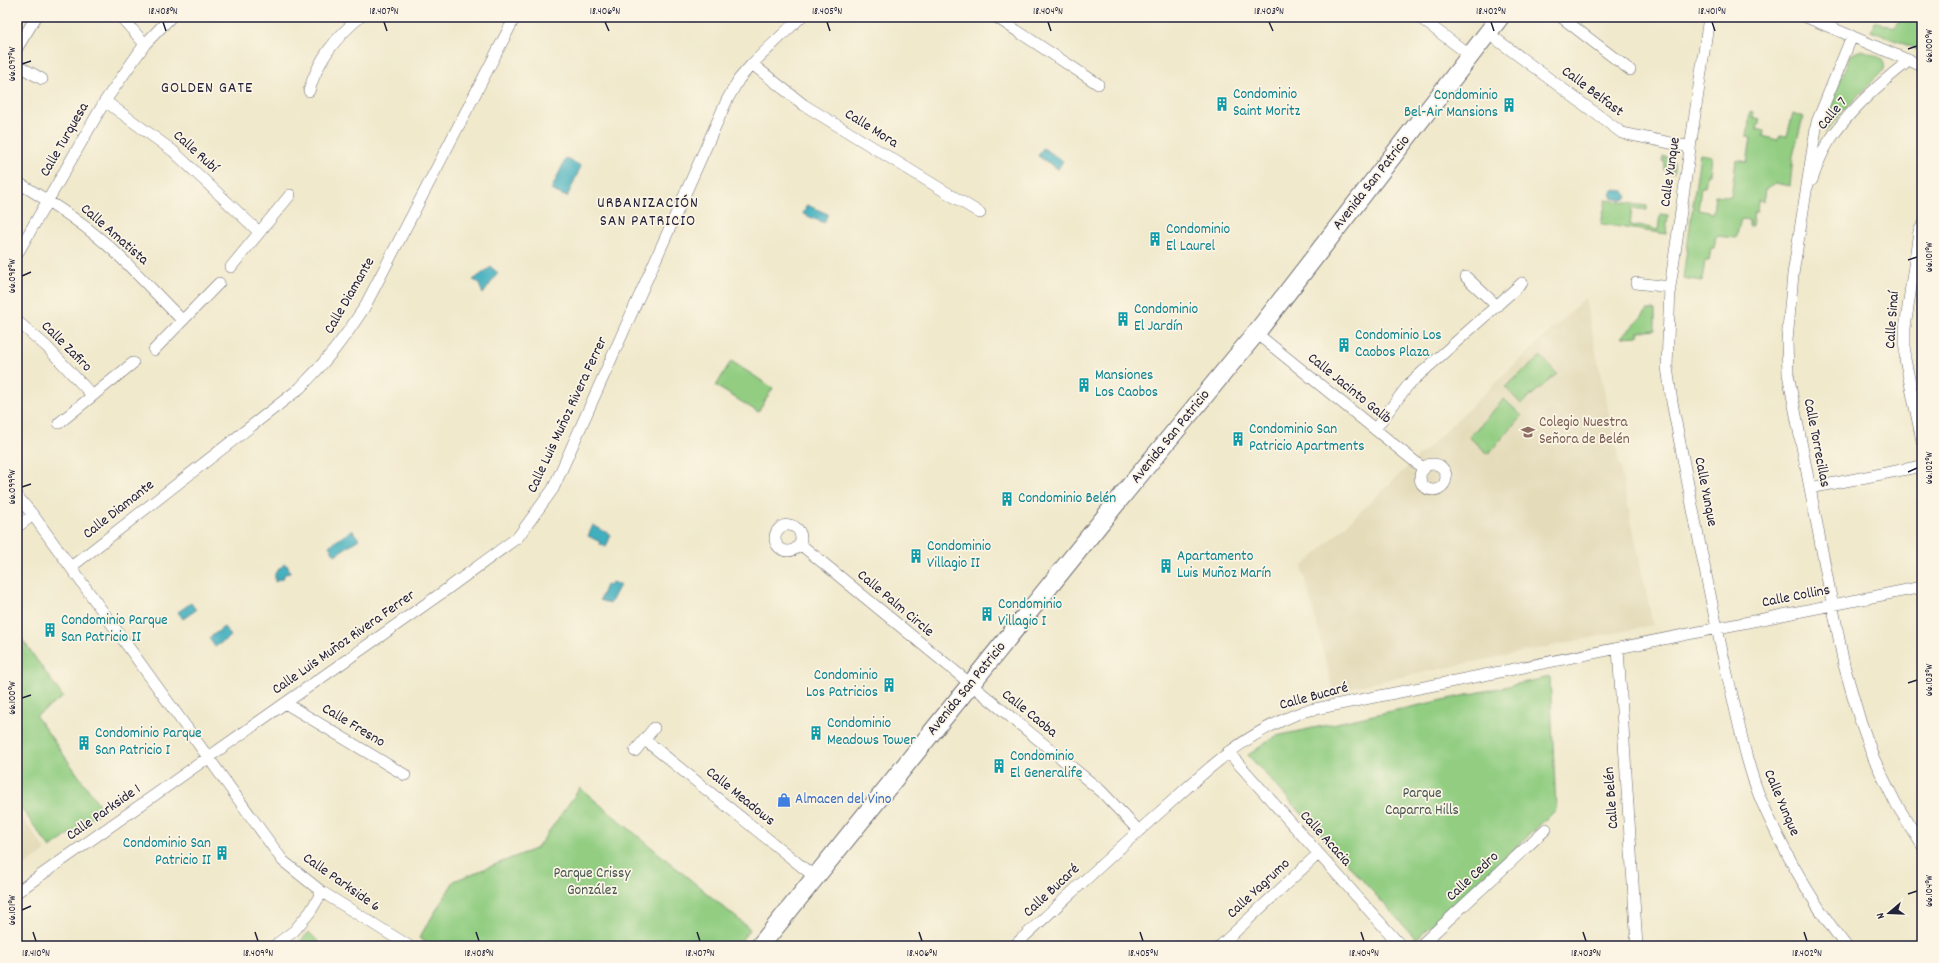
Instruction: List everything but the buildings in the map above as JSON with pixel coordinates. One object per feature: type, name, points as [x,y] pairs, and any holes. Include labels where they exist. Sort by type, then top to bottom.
[{"type":"main road","name":"Avenida San Patricio","points":[[760,946],[1126,491],[1256,333],[1500,17]]},
{"type":"street","points":[[17,48],[36,17]]},
{"type":"street","points":[[121,17],[145,44]]},
{"type":"street","name":"Calle Turquesa","points":[[17,254],[105,100],[145,44],[171,17]]},
{"type":"street","points":[[309,91],[314,74],[322,57],[341,34],[360,17]]},
{"type":"street","name":"Calle Diamante","points":[[71,567],[300,388],[345,339],[364,308],[515,17]]},
{"type":"street","name":"Calle Luis Muñoz Rivera Ferrer","points":[[208,758],[450,587],[518,537],[553,489],[727,100],[739,79],[752,64],[801,17]]},
{"type":"street","points":[[996,17],[1098,84]]},
{"type":"street","points":[[1419,17],[1471,56]]},
{"type":"street","points":[[1561,17],[1630,70]]},
{"type":"street","name":"Calle Yunque","points":[[1708,17],[1670,287],[1667,367],[1672,402],[1716,628],[1747,757],[1761,799],[1802,883],[1823,916],[1846,946]]},
{"type":"street","points":[[1806,17],[1922,66]]},
{"type":"street","name":"Calle Belfast","points":[[1488,33],[1622,134],[1690,147]]},
{"type":"street","name":"Calle Torrecillas","points":[[1852,36],[1817,122],[1793,274],[1787,341],[1788,374],[1844,665],[1859,717],[1874,759],[1895,802],[1922,845]]},
{"type":"street","name":"Calle 7","points":[[1803,203],[1827,145],[1837,131],[1889,76],[1910,60]]},
{"type":"street","name":"Calle Mora","points":[[752,64],[804,105],[980,213]]},
{"type":"street","points":[[17,65],[42,79]]},
{"type":"street","name":"Calle Rubí","points":[[105,100],[173,151],[259,232]]},
{"type":"street","name":"Calle Amatista","points":[[17,182],[48,200],[82,225],[113,251],[182,320]]},
{"type":"street","points":[[231,266],[290,195]]},
{"type":"street","name":"Calle Sinaí","points":[[1922,226],[1919,231],[1905,328],[1906,359],[1922,441]]},
{"type":"street","points":[[1466,277],[1497,306]]},
{"type":"street","points":[[154,350],[219,283]]},
{"type":"street","points":[[1376,429],[1409,384],[1522,283]]},
{"type":"street","points":[[1636,284],[1670,287]]},
{"type":"street","name":"Calle Zafiro","points":[[17,321],[46,346],[92,395]]},
{"type":"street","name":"Calle Jacinto Galib","points":[[1256,333],[1424,469]]},
{"type":"street","points":[[59,422],[133,364]]},
{"type":"street","points":[[1810,488],[1922,466]]},
{"type":"street","name":"Calle Parkside 6","points":[[17,496],[33,515],[283,860],[322,892],[409,946]]},
{"type":"street","points":[[17,527],[33,515]]},
{"type":"street","name":"Calle Palm Circle","points":[[800,544],[970,686]]},
{"type":"street","name":"Calle Collins","points":[[1675,636],[1922,587]]},
{"type":"street","name":"Calle Bucaré","points":[[1014,946],[1139,831],[1228,752],[1263,729],[1305,711],[1675,636]]},
{"type":"street","name":"Calle Belén","points":[[1618,648],[1637,946]]},
{"type":"street","name":"Calle Caoba","points":[[970,686],[1101,791],[1139,831]]},
{"type":"street","name":"Calle Fresno","points":[[285,703],[405,775]]},
{"type":"street","points":[[635,751],[654,728]]},
{"type":"street","name":"Calle Meadows","points":[[644,740],[816,878]]},
{"type":"street","name":"Calle Acacia","points":[[1228,752],[1401,946]]},
{"type":"street","name":"Calle Parkside 1","points":[[17,892],[208,758]]},
{"type":"street","name":"Calle Cedro","points":[[1420,946],[1546,829]]},
{"type":"street","name":"Calle Yagrumo","points":[[1220,946],[1318,854]]},
{"type":"street","points":[[274,946],[294,931],[310,912],[322,892]]},
{"type":"shaded area","name":"Colegio Nuestra Señora de Belén","points":[[1585,298],[1653,625],[1333,691],[1302,567]]},
{"type":"shaded area","points":[[17,810],[46,851],[17,871]]},
{"type":"green space","points":[[1901,17],[1922,17],[1922,44],[1919,50],[1871,31],[1875,21],[1894,28]]},
{"type":"green space","points":[[1862,50],[1881,59],[1884,70],[1844,110],[1825,132],[1822,129],[1823,122],[1851,55]]},
{"type":"green space","points":[[1750,111],[1754,112],[1753,118],[1760,120],[1757,129],[1764,131],[1763,136],[1777,140],[1780,135],[1787,136],[1793,113],[1803,117],[1793,156],[1790,186],[1775,183],[1765,190],[1763,201],[1758,200],[1757,212],[1754,212],[1752,226],[1749,226],[1749,220],[1741,219],[1736,238],[1716,236],[1714,248],[1711,248],[1709,261],[1705,261],[1702,281],[1683,278],[1700,154],[1712,156],[1710,174],[1707,174],[1705,187],[1701,187],[1698,210],[1713,213],[1715,195],[1731,197],[1736,160],[1747,162],[1751,138],[1747,137]]},
{"type":"green space","points":[[1663,156],[1674,161],[1674,173],[1664,170],[1665,161],[1662,161]]},
{"type":"green space","points":[[1606,200],[1647,206],[1647,210],[1632,208],[1630,225],[1658,230],[1660,214],[1668,215],[1666,234],[1601,224]]},
{"type":"green space","points":[[1648,310],[1655,310],[1655,330],[1638,332],[1638,336],[1622,337]]},
{"type":"green space","points":[[1541,356],[1557,374],[1521,404],[1505,387]]},
{"type":"green space","points":[[731,361],[773,388],[758,412],[716,386]]},
{"type":"green space","points":[[1504,399],[1522,416],[1488,454],[1469,437]]},
{"type":"green space","points":[[17,632],[63,697],[36,716],[103,810],[50,848],[17,802]]},
{"type":"green space","name":"Parque Caparra Hills","points":[[1550,677],[1556,810],[1416,939],[1248,755],[1276,736]]},
{"type":"green space","name":"Parque Crissy González","points":[[580,788],[750,929],[737,946],[432,946],[419,938],[454,881],[537,848]]},
{"type":"green space","points":[[309,932],[323,946],[296,946]]},
{"type":"water","points":[[1043,148],[1063,161],[1058,169],[1038,156]]},
{"type":"water","points":[[566,158],[581,166],[567,197],[551,190]]},
{"type":"water","points":[[1613,190],[1624,191],[1627,195],[1626,199],[1621,200],[1612,198],[1610,194]]},
{"type":"water","points":[[807,205],[828,214],[824,223],[803,214]]},
{"type":"water","points":[[491,267],[498,273],[483,294],[478,282],[473,280]]},
{"type":"water","points":[[593,525],[611,535],[606,547],[588,536]]},
{"type":"water","points":[[352,530],[359,539],[335,555],[329,546]]},
{"type":"water","points":[[284,564],[288,566],[290,573],[285,574],[283,578],[275,582],[275,573]]},
{"type":"water","points":[[612,582],[620,585],[610,604],[600,600],[606,585],[609,586]]},
{"type":"water","points":[[191,603],[196,610],[183,619],[178,612]]},
{"type":"water","points":[[224,627],[231,636],[215,647],[209,638]]},
{"type":"place","name":"Condominio Saint Moritz","points":[[1222,104]]},
{"type":"place","name":"Condominio Bel-Air Mansions","points":[[1509,105]]},
{"type":"place","name":"Condominio El Laurel","points":[[1155,239]]},
{"type":"place","name":"Condominio El Jardín","points":[[1123,319]]},
{"type":"place","name":"Condominio Los Caobos Plaza","points":[[1344,345]]},
{"type":"place","name":"Mansiones Los Caobos","points":[[1084,385]]},
{"type":"place","name":"Colegio Nuestra Señora de Belén","points":[[1528,432]]},
{"type":"place","name":"Condominio San Patricio Apartments","points":[[1238,439]]},
{"type":"place","name":"Condominio Belén","points":[[1007,499]]},
{"type":"place","name":"Condominio Villagio II","points":[[916,556]]},
{"type":"place","name":"Apartamento Luis Muñoz Marín","points":[[1166,566]]},
{"type":"place","name":"Condominio Villagio I","points":[[987,614]]},
{"type":"place","name":"Condominio Parque San Patricio II","points":[[50,630]]},
{"type":"place","name":"Condominio Los Patricios","points":[[889,685]]},
{"type":"place","name":"Condominio Meadows Tower","points":[[816,733]]},
{"type":"place","name":"Condominio Parque San Patricio I","points":[[84,743]]},
{"type":"place","name":"Condominio El Generalife","points":[[999,766]]},
{"type":"place","name":"Almacen del Vino","points":[[784,800]]},
{"type":"place","name":"Condominio San Patricio II","points":[[222,853]]},
{"type":"district","name":"GOLDEN GATE","points":[[207,88]]},
{"type":"district","name":"URBANIZACIÓN SAN PATRICIO","points":[[648,212]]}]
